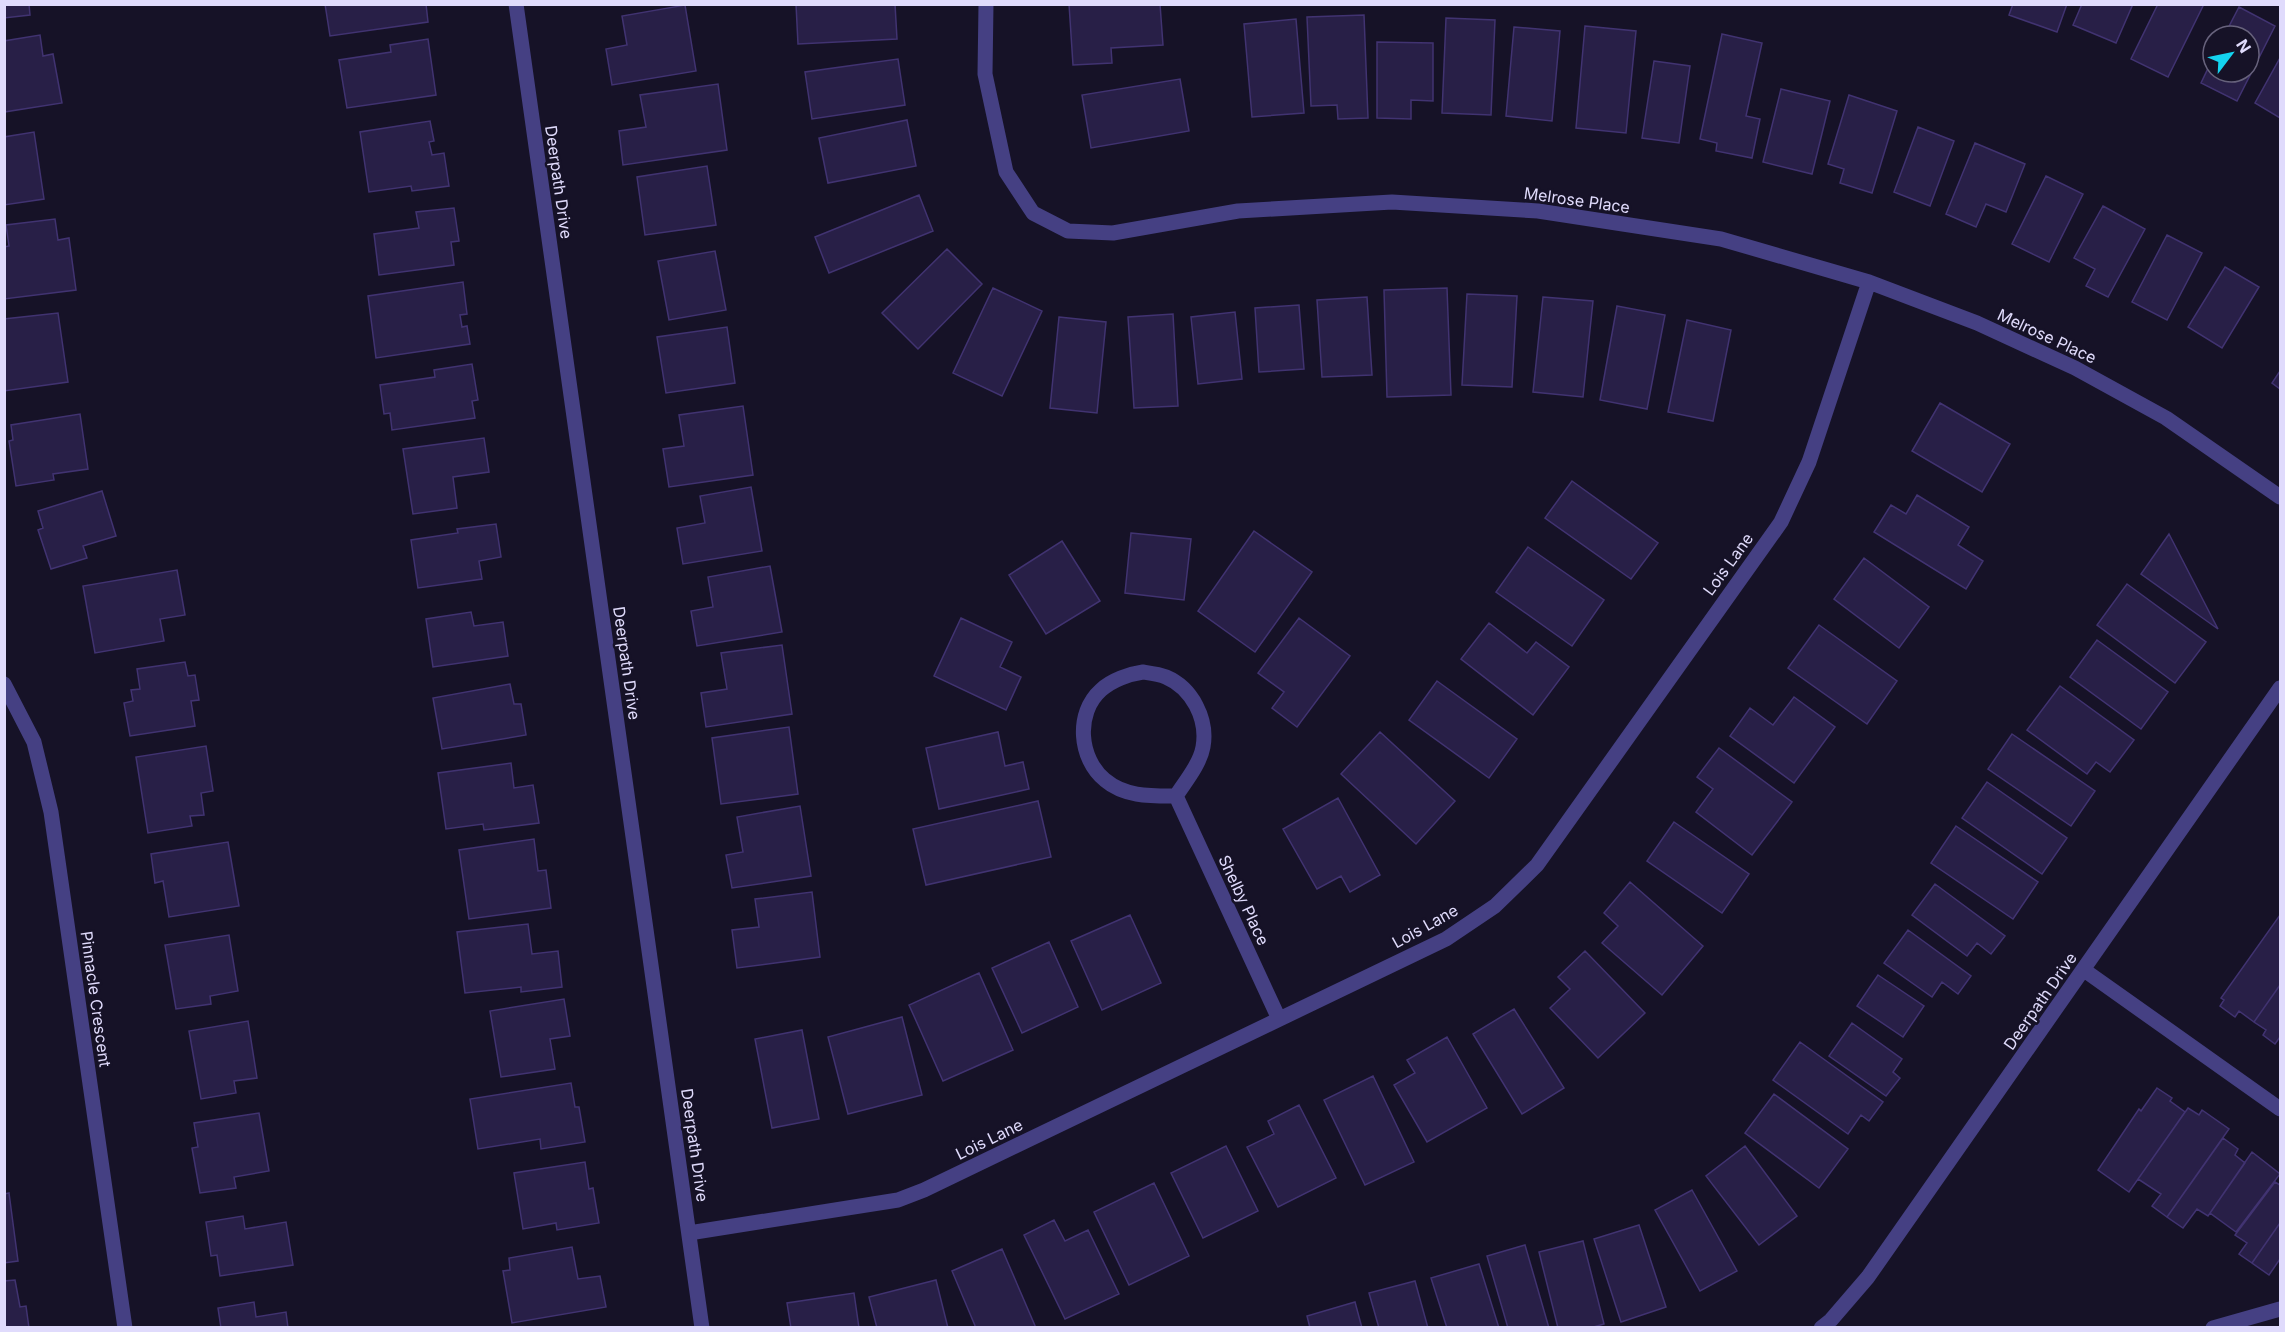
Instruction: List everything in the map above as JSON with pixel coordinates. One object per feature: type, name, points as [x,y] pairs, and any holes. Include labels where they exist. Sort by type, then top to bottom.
[{"type":"street","name":"Deerpath Drive","points":[[516,4],[702,1328]]},
{"type":"street","name":"Melrose Place","points":[[987,4],[986,74],[1006,172],[1033,213],[1068,231],[1113,232],[1238,211],[1392,202],[1527,210],[1721,239],[1869,282],[1977,323],[2075,368],[2166,418],[2280,497]]},
{"type":"street","name":"Lois Lane","points":[[689,1233],[898,1200],[924,1190],[1446,939],[1495,906],[1537,865],[1781,522],[1809,462],[1869,282]]},
{"type":"street","points":[[1143,672],[1164,676],[1178,683],[1192,698],[1204,726],[1203,747],[1189,777],[1176,796],[1128,793],[1105,781],[1091,765],[1083,740],[1084,719],[1088,707],[1101,690],[1127,675],[1143,672]]},
{"type":"street","name":"Pinnacle Crescent","points":[[4,684],[34,742],[51,812],[125,1328]]},
{"type":"street","name":"Deerpath Drive","points":[[1830,1325],[1868,1277],[2280,688]]},
{"type":"street","name":"Shelby Place","points":[[1176,796],[1279,1018]]},
{"type":"street","points":[[2084,970],[2280,1109]]},
{"type":"street","points":[[2213,1328],[2280,1309]]},
{"type":"building","points":[[4,4],[29,4],[30,15],[4,18]]},
{"type":"building","points":[[325,4],[426,4],[428,22],[330,36]]},
{"type":"building","points":[[796,4],[895,4],[897,39],[798,44]]},
{"type":"building","points":[[1069,4],[1160,4],[1163,45],[1111,48],[1112,63],[1073,65]]},
{"type":"building","points":[[2013,4],[2067,4],[2057,32],[2009,15]]},
{"type":"building","points":[[2082,4],[2133,4],[2116,43],[2073,25]]},
{"type":"building","points":[[2158,4],[2204,4],[2168,77],[2131,59]]},
{"type":"building","points":[[685,5],[696,71],[612,85],[606,49],[627,45],[622,16]]},
{"type":"building","points":[[2239,7],[2275,26],[2261,54],[2261,24],[2230,24]]},
{"type":"building","points":[[1364,15],[1368,118],[1338,119],[1337,105],[1311,106],[1307,17]]},
{"type":"building","points":[[1446,18],[1495,20],[1491,115],[1442,113]]},
{"type":"building","points":[[1296,19],[1304,113],[1252,117],[1244,24]]},
{"type":"building","points":[[1585,26],[1636,31],[1626,133],[1576,128]]},
{"type":"building","points":[[1514,27],[1560,31],[1552,121],[1506,116]]},
{"type":"building","points":[[1722,34],[1762,43],[1746,116],[1760,119],[1752,158],[1716,151],[1717,143],[1700,139]]},
{"type":"building","points":[[40,35],[43,56],[53,54],[62,103],[4,112],[4,41]]},
{"type":"building","points":[[428,39],[436,95],[347,108],[339,60],[391,52],[390,45]]},
{"type":"building","points":[[1377,42],[1433,43],[1433,101],[1411,100],[1411,119],[1377,118]]},
{"type":"building","points":[[2280,58],[2280,118],[2255,103]]},
{"type":"building","points":[[898,59],[905,105],[812,119],[805,72]]},
{"type":"building","points":[[1654,61],[1690,66],[1679,143],[1642,138]]},
{"type":"building","points":[[1180,79],[1189,131],[1091,148],[1082,95]]},
{"type":"building","points":[[718,84],[727,150],[623,165],[619,131],[646,127],[640,95]]},
{"type":"building","points":[[2203,84],[2246,84],[2237,101]]},
{"type":"building","points":[[1781,89],[1830,101],[1812,174],[1763,162]]},
{"type":"building","points":[[1849,95],[1897,111],[1872,193],[1840,183],[1844,169],[1828,164]]},
{"type":"building","points":[[907,120],[916,166],[828,183],[819,138]]},
{"type":"building","points":[[430,121],[434,141],[429,142],[432,155],[444,153],[449,186],[412,191],[411,186],[369,192],[360,132]]},
{"type":"building","points":[[1918,127],[1954,141],[1930,206],[1894,192]]},
{"type":"building","points":[[34,132],[44,199],[4,205],[4,137]]},
{"type":"building","points":[[1975,143],[2025,164],[2006,212],[1986,204],[1976,227],[1946,214]]},
{"type":"building","points":[[707,166],[716,225],[645,235],[637,177]]},
{"type":"building","points":[[2046,176],[2083,194],[2049,262],[2012,244]]},
{"type":"building","points":[[919,195],[933,231],[829,273],[815,237]]},
{"type":"building","points":[[2103,206],[2145,229],[2108,297],[2086,286],[2095,269],[2074,258]]},
{"type":"building","points":[[454,208],[459,241],[451,242],[454,265],[379,275],[374,234],[419,228],[416,212]]},
{"type":"building","points":[[55,219],[58,240],[69,238],[76,290],[4,299],[4,247],[9,246],[6,225]]},
{"type":"building","points":[[2167,235],[2202,253],[2167,320],[2132,302]]},
{"type":"building","points":[[947,249],[982,284],[918,349],[882,313]]},
{"type":"building","points":[[715,251],[726,310],[669,320],[658,261]]},
{"type":"building","points":[[2225,267],[2259,287],[2222,348],[2188,327]]},
{"type":"building","points":[[463,282],[467,314],[460,315],[462,327],[467,326],[470,344],[376,358],[368,296]]},
{"type":"building","points":[[993,288],[1042,311],[1002,396],[953,373]]},
{"type":"building","points":[[1447,288],[1451,395],[1387,397],[1384,290]]},
{"type":"building","points":[[1467,294],[1517,296],[1512,387],[1462,385]]},
{"type":"building","points":[[1367,297],[1372,375],[1322,377],[1317,300]]},
{"type":"building","points":[[1543,297],[1593,301],[1583,397],[1533,392]]},
{"type":"building","points":[[1299,305],[1304,369],[1259,372],[1255,308]]},
{"type":"building","points":[[1617,306],[1665,315],[1647,409],[1600,400]]},
{"type":"building","points":[[1235,312],[1242,379],[1198,384],[1191,317]]},
{"type":"building","points":[[58,313],[68,382],[4,391],[4,319]]},
{"type":"building","points":[[1173,314],[1178,406],[1134,408],[1128,317]]},
{"type":"building","points":[[1059,317],[1106,322],[1097,413],[1050,408]]},
{"type":"building","points":[[1687,320],[1731,330],[1713,421],[1668,412]]},
{"type":"building","points":[[727,327],[735,383],[666,393],[657,337]]},
{"type":"building","points":[[472,364],[478,400],[472,401],[475,418],[392,430],[390,413],[384,414],[380,385],[435,377],[434,370]]},
{"type":"building","points":[[2280,371],[2280,389],[2272,383]]},
{"type":"building","points":[[1940,403],[2010,444],[1982,492],[1912,451]]},
{"type":"building","points":[[743,406],[753,475],[669,487],[663,449],[684,446],[679,415]]},
{"type":"building","points":[[80,414],[88,469],[53,474],[54,480],[16,486],[9,441],[13,440],[11,425]]},
{"type":"building","points":[[484,438],[489,472],[453,477],[457,508],[413,514],[403,449]]},
{"type":"building","points":[[1572,481],[1658,543],[1631,579],[1545,518]]},
{"type":"building","points":[[751,487],[762,551],[683,564],[677,528],[705,523],[700,496]]},
{"type":"building","points":[[102,491],[116,536],[83,546],[87,558],[51,569],[38,530],[43,528],[38,511]]},
{"type":"building","points":[[1917,495],[1969,527],[1958,545],[1983,561],[1966,589],[1874,532],[1891,505],[1906,514]]},
{"type":"building","points":[[496,524],[501,557],[479,561],[482,579],[418,588],[411,540],[458,533],[457,529]]},
{"type":"building","points":[[1254,531],[1312,572],[1255,652],[1198,611]]},
{"type":"building","points":[[1131,533],[1191,539],[1184,600],[1125,593]]},
{"type":"building","points":[[2169,534],[2218,629],[2141,574]]},
{"type":"building","points":[[1062,541],[1100,601],[1046,634],[1009,575]]},
{"type":"building","points":[[1528,547],[1604,600],[1572,646],[1496,592]]},
{"type":"building","points":[[1864,558],[1929,607],[1899,648],[1834,599]]},
{"type":"building","points":[[770,566],[782,632],[697,646],[691,611],[713,607],[708,577]]},
{"type":"building","points":[[177,570],[185,615],[160,619],[164,641],[95,653],[83,586]]},
{"type":"building","points":[[2127,584],[2206,642],[2175,683],[2097,625]]},
{"type":"building","points":[[471,612],[474,626],[503,622],[508,656],[433,667],[426,619]]},
{"type":"building","points":[[961,618],[1012,642],[1000,667],[1021,677],[1006,710],[934,676]]},
{"type":"building","points":[[1299,618],[1350,656],[1297,727],[1272,708],[1284,692],[1258,673]]},
{"type":"building","points":[[1489,623],[1527,653],[1536,642],[1569,667],[1533,715],[1461,659]]},
{"type":"building","points":[[1819,625],[1897,681],[1867,724],[1788,668]]},
{"type":"building","points":[[2097,640],[2168,692],[2141,729],[2070,677]]},
{"type":"building","points":[[782,645],[792,714],[706,727],[701,693],[727,689],[721,653]]},
{"type":"building","points":[[185,662],[188,676],[195,675],[199,700],[191,701],[195,726],[130,736],[124,703],[133,701],[131,690],[140,689],[137,669]]},
{"type":"building","points":[[1437,681],[1517,739],[1489,778],[1409,720]]},
{"type":"building","points":[[510,684],[514,704],[521,704],[526,735],[442,749],[433,698]]},
{"type":"building","points":[[2060,686],[2134,740],[2110,772],[2096,762],[2087,774],[2027,730]]},
{"type":"building","points":[[1794,697],[1835,727],[1794,783],[1730,736],[1750,708],[1773,725]]},
{"type":"building","points":[[789,727],[798,794],[721,804],[712,738]]},
{"type":"building","points":[[998,732],[1005,766],[1023,762],[1029,789],[939,809],[926,748]]},
{"type":"building","points":[[1380,732],[1455,801],[1416,844],[1341,774]]},
{"type":"building","points":[[2012,734],[2095,791],[2071,826],[1988,769]]},
{"type":"building","points":[[206,746],[213,791],[201,793],[204,815],[190,816],[192,826],[148,833],[136,757]]},
{"type":"building","points":[[1719,748],[1792,802],[1752,855],[1696,812],[1713,789],[1697,777]]},
{"type":"building","points":[[511,763],[514,788],[533,785],[539,823],[484,830],[483,824],[446,829],[438,773]]},
{"type":"building","points":[[1987,782],[2067,838],[2042,874],[1962,818]]},
{"type":"building","points":[[1338,798],[1380,875],[1350,892],[1341,876],[1317,889],[1283,829]]},
{"type":"building","points":[[1038,801],[1051,857],[926,885],[913,829]]},
{"type":"building","points":[[800,806],[811,876],[732,888],[726,855],[743,852],[737,817]]},
{"type":"building","points":[[1674,822],[1749,874],[1722,913],[1647,861]]},
{"type":"building","points":[[1956,826],[2038,882],[2013,919],[1931,863]]},
{"type":"building","points":[[534,839],[538,871],[546,870],[551,908],[469,919],[459,850]]},
{"type":"building","points":[[228,842],[239,906],[169,917],[163,881],[155,883],[151,854]]},
{"type":"building","points":[[1630,882],[1703,946],[1662,995],[1602,943],[1618,926],[1604,913]]},
{"type":"building","points":[[1935,884],[2005,936],[1991,954],[1977,943],[1967,956],[1912,915]]},
{"type":"building","points":[[812,892],[820,957],[737,968],[732,930],[759,927],[755,899]]},
{"type":"building","points":[[1130,915],[1161,983],[1102,1010],[1071,941]]},
{"type":"building","points":[[2280,915],[2280,985],[2254,1022],[2239,1011],[2235,1017],[2220,1006],[2224,1000],[2221,998]]},
{"type":"building","points":[[528,924],[532,954],[558,951],[562,987],[521,992],[521,987],[465,993],[457,932]]},
{"type":"building","points":[[1908,930],[1971,976],[1958,994],[1942,982],[1932,997],[1884,963]]},
{"type":"building","points":[[229,935],[238,991],[210,996],[211,1004],[176,1009],[165,945]]},
{"type":"building","points":[[1049,942],[1078,1007],[1022,1033],[992,968]]},
{"type":"building","points":[[1585,951],[1645,1013],[1598,1058],[1550,1008],[1570,989],[1558,977]]},
{"type":"building","points":[[979,973],[1013,1050],[943,1081],[909,1005]]},
{"type":"building","points":[[1878,975],[1924,1006],[1903,1037],[1857,1006]]},
{"type":"building","points":[[2280,985],[2280,1037],[2275,1044],[2263,1035],[2266,1030],[2254,1022]]},
{"type":"building","points":[[564,999],[570,1036],[550,1039],[555,1069],[501,1077],[490,1011]]},
{"type":"building","points":[[1514,1009],[1564,1088],[1522,1114],[1473,1034]]},
{"type":"building","points":[[902,1017],[922,1095],[848,1114],[828,1037]]},
{"type":"building","points":[[248,1021],[257,1078],[234,1081],[236,1093],[201,1099],[189,1031]]},
{"type":"building","points":[[1852,1023],[1902,1059],[1893,1072],[1900,1078],[1886,1096],[1829,1056]]},
{"type":"building","points":[[802,1030],[819,1119],[772,1128],[755,1039]]},
{"type":"building","points":[[1447,1037],[1487,1108],[1427,1142],[1394,1085],[1415,1073],[1407,1060]]},
{"type":"building","points":[[1800,1042],[1883,1102],[1869,1121],[1861,1115],[1848,1134],[1773,1080]]},
{"type":"building","points":[[1373,1076],[1414,1162],[1365,1185],[1324,1100]]},
{"type":"building","points":[[571,1083],[575,1107],[579,1107],[585,1142],[541,1149],[540,1139],[478,1149],[470,1099]]},
{"type":"building","points":[[2157,1088],[2172,1098],[2170,1101],[2185,1112],[2129,1192],[2098,1170],[2139,1109],[2141,1111]]},
{"type":"building","points":[[1774,1094],[1848,1149],[1819,1188],[1745,1133]]},
{"type":"building","points":[[1299,1105],[1336,1178],[1278,1207],[1247,1147],[1274,1134],[1268,1121]]},
{"type":"building","points":[[2188,1108],[2199,1115],[2202,1110],[2229,1129],[2167,1217],[2152,1206],[2161,1194],[2138,1179]]},
{"type":"building","points":[[259,1113],[269,1171],[234,1177],[236,1188],[200,1193],[192,1148],[198,1147],[194,1123]]},
{"type":"building","points":[[2223,1138],[2238,1149],[2235,1155],[2245,1163],[2208,1216],[2197,1209],[2183,1228],[2167,1217]]},
{"type":"building","points":[[1226,1146],[1258,1211],[1203,1238],[1171,1173]]},
{"type":"building","points":[[1745,1146],[1797,1216],[1759,1245],[1706,1176]]},
{"type":"building","points":[[2252,1152],[2280,1174],[2236,1232],[2210,1213]]},
{"type":"building","points":[[585,1162],[589,1189],[593,1188],[599,1223],[557,1230],[556,1223],[523,1229],[514,1173]]},
{"type":"building","points":[[2275,1182],[2280,1185],[2280,1223],[2252,1263],[2239,1254],[2247,1243],[2235,1235]]},
{"type":"building","points":[[1154,1183],[1189,1256],[1129,1285],[1094,1212]]},
{"type":"building","points":[[1692,1190],[1737,1271],[1700,1291],[1655,1210]]},
{"type":"building","points":[[9,1193],[18,1261],[4,1263],[4,1194]]},
{"type":"building","points":[[243,1216],[245,1229],[286,1222],[293,1265],[220,1276],[217,1255],[211,1256],[206,1222]]},
{"type":"building","points":[[1054,1220],[1065,1241],[1088,1230],[1119,1294],[1065,1319],[1024,1235]]},
{"type":"building","points":[[2280,1223],[2280,1259],[2269,1275],[2252,1263]]},
{"type":"building","points":[[1639,1225],[1666,1307],[1621,1322],[1594,1239]]},
{"type":"building","points":[[1583,1241],[1604,1324],[1590,1328],[1558,1328],[1539,1252]]},
{"type":"building","points":[[1525,1245],[1549,1328],[1508,1328],[1487,1256]]},
{"type":"building","points":[[572,1247],[578,1279],[600,1276],[606,1307],[512,1323],[503,1271],[510,1270],[509,1258]]},
{"type":"building","points":[[1002,1249],[1036,1328],[976,1328],[952,1271]]},
{"type":"building","points":[[1479,1264],[1499,1328],[1447,1328],[1431,1278]]},
{"type":"building","points":[[15,1280],[20,1307],[26,1306],[29,1328],[4,1328],[4,1281]]},
{"type":"building","points":[[936,1280],[948,1328],[877,1328],[869,1297]]},
{"type":"building","points":[[1415,1281],[1428,1328],[1379,1328],[1369,1293]]},
{"type":"building","points":[[854,1293],[859,1328],[791,1328],[787,1303]]},
{"type":"building","points":[[254,1302],[256,1317],[286,1312],[288,1328],[221,1328],[218,1308]]},
{"type":"building","points":[[1355,1302],[1362,1328],[1310,1328],[1307,1316]]}]
